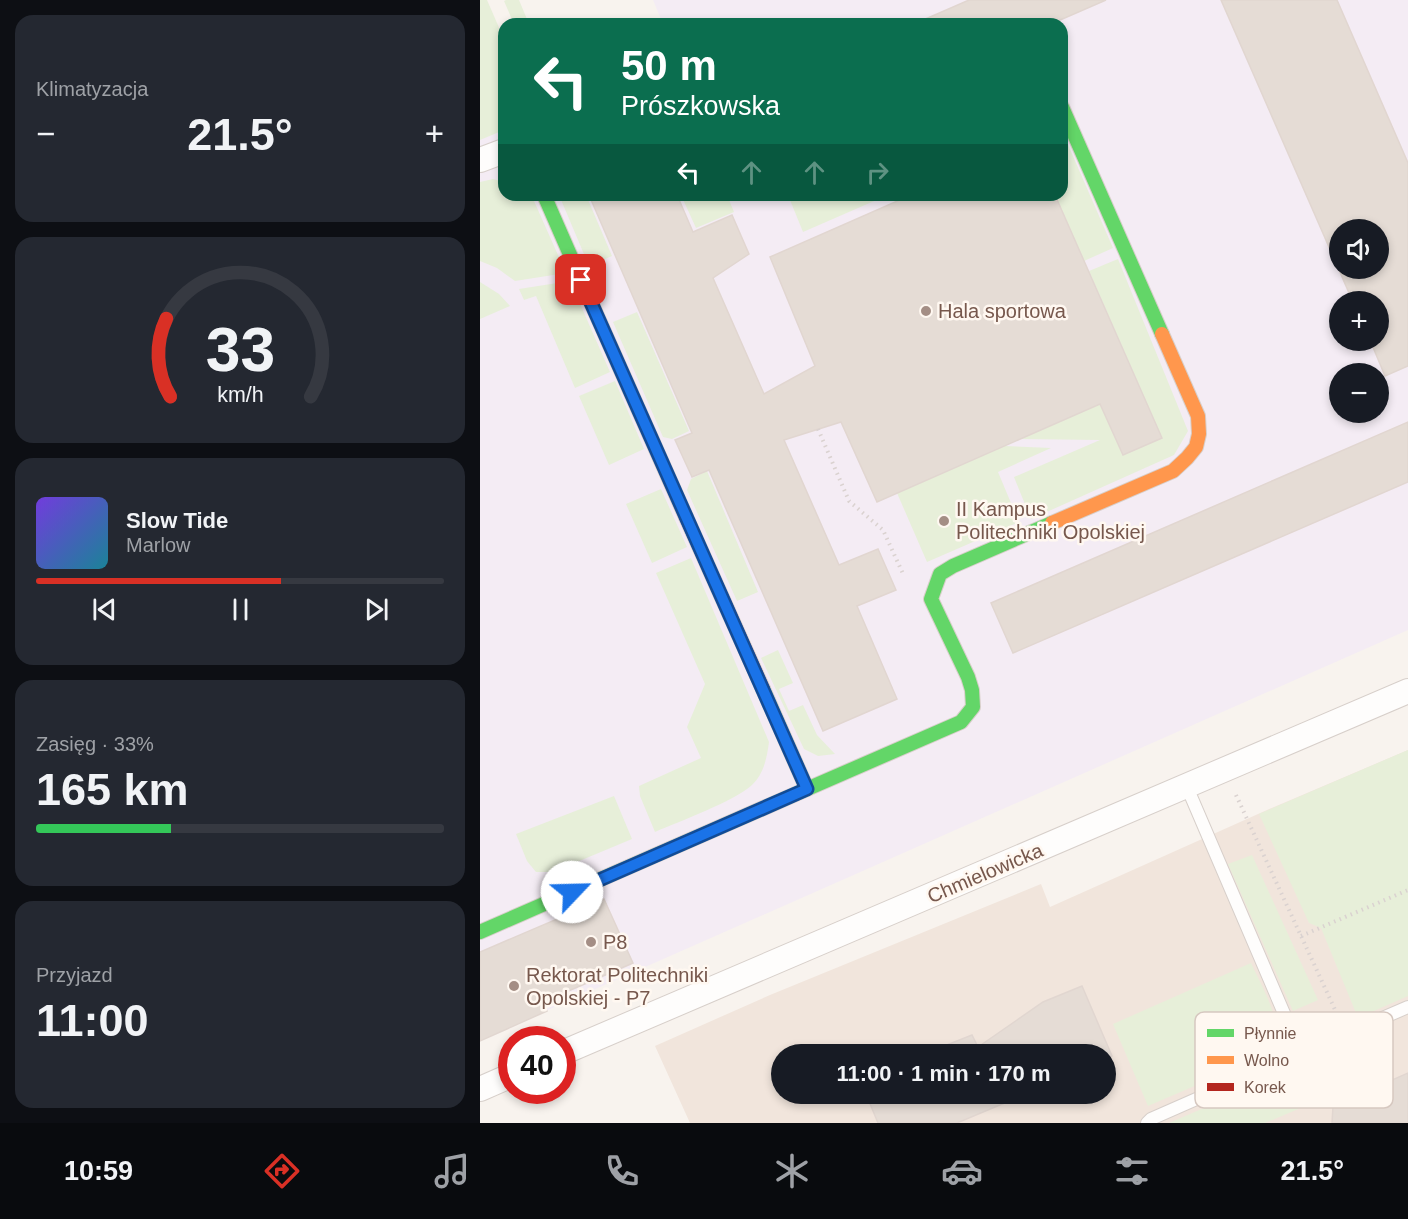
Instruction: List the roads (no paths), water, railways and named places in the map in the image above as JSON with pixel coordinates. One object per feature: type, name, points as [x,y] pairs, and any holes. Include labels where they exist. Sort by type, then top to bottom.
[{"type":"street","points":[[480,932],[961,722],[973,707],[972,690],[931,599],[940,574],[952,566],[1173,471],[1189,458],[1200,437],[1198,416],[1068,121]]},
{"type":"street","points":[[480,160],[498,153]]},
{"type":"street","points":[[546,201],[807,789]]},
{"type":"street","name":"Chmielowicka","points":[[576,1047],[1408,691]]},
{"type":"street","points":[[480,1089],[498,1081]]},
{"type":"lane","points":[[1187,787],[1283,1012]]},
{"type":"lane","points":[[1393,1014],[1408,1007]]},
{"type":"lane","points":[[1147,1123],[1151,1119],[1195,1100]]},
{"type":"place","name":"Hala sportowa","points":[[926,311]]},
{"type":"place","name":"II Kampus Politechniki Opolskiej","points":[[944,521]]},
{"type":"place","name":"P8","points":[[591,942]]},
{"type":"place","name":"Rektorat Politechniki Opolskiej - P7","points":[[514,986]]}]
